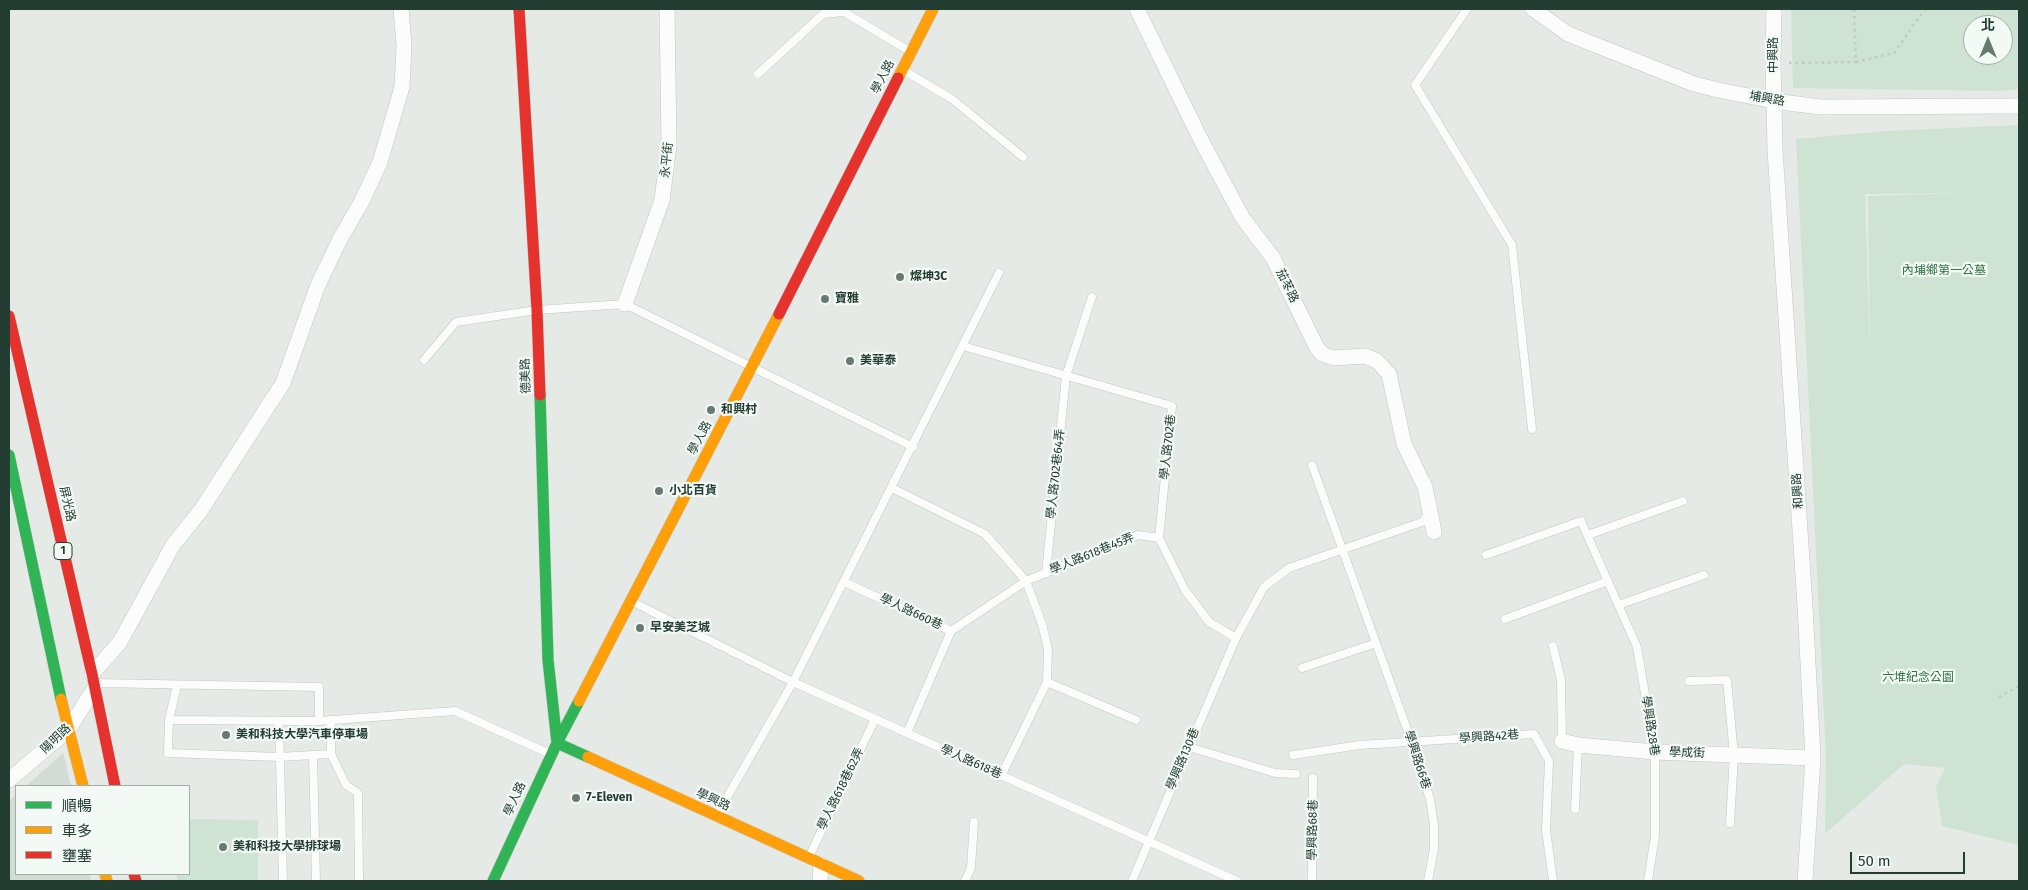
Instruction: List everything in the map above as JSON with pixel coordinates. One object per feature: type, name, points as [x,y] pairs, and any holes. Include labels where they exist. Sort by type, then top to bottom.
[{"type":"main road","name":"德美路","points":[[519,9],[537,310],[548,660],[557,743]]},
{"type":"main road","name":"學人路","points":[[493,881],[557,743],[752,368],[933,9]]},
{"type":"main road","name":"屏光路","points":[[9,316],[115,785]]},
{"type":"main road","points":[[9,455],[68,730],[82,785]]},
{"type":"main road","name":"學興路","points":[[557,743],[859,881]]},
{"type":"street","name":"陽明路","points":[[9,780],[68,730],[93,682],[120,642],[174,545],[201,510],[283,383],[318,285],[380,162],[402,87],[404,46],[401,9]]},
{"type":"street","name":"永平街","points":[[626,304],[662,200],[669,145],[667,9]]},
{"type":"street","name":"茄苳路","points":[[1136,9],[1204,147],[1242,217],[1273,258],[1316,346],[1322,354],[1334,358],[1365,356],[1377,361],[1389,374],[1404,444],[1424,487],[1434,532]]},
{"type":"street","name":"埔興路","points":[[1533,9],[1568,34],[1694,84],[1774,101],[1820,107],[2019,106]]},
{"type":"street","name":"中興路","points":[[1774,9],[1774,101]]},
{"type":"street","name":"和興路","points":[[1774,101],[1775,150],[1813,758],[1805,881]]},
{"type":"street","name":"學成街","points":[[1562,741],[1578,745],[1655,752],[1813,758]]},
{"type":"street","points":[[814,862],[820,881]]},
{"type":"lane","points":[[1467,9],[1415,85],[1512,245],[1532,430]]},
{"type":"lane","points":[[758,74],[823,14],[844,12],[912,53]]},
{"type":"lane","points":[[902,70],[952,99],[1022,157]]},
{"type":"lane","points":[[716,816],[793,682],[999,273]]},
{"type":"lane","points":[[1066,376],[1092,297]]},
{"type":"lane","points":[[424,360],[456,322],[537,310],[626,304],[913,447]]},
{"type":"lane","name":"學人路702巷","points":[[963,346],[1172,406],[1159,538]]},
{"type":"lane","name":"學人路702巷64弄","points":[[1046,573],[1066,376]]},
{"type":"lane","name":"學興路66巷","points":[[1312,464],[1412,743],[1430,800],[1434,825],[1434,849],[1428,881]]},
{"type":"lane","points":[[892,488],[985,534],[1026,581],[1042,624],[1048,649],[1047,682],[1001,776]]},
{"type":"lane","points":[[1486,555],[1581,521],[1588,535],[1683,501]]},
{"type":"lane","name":"學興路130巷","points":[[1132,881],[1236,638],[1264,587],[1289,568],[1422,522],[1430,512]]},
{"type":"lane","name":"學人路618巷45弄","points":[[1026,581],[1138,535],[1159,538]]},
{"type":"lane","name":"學興路28巷","points":[[1588,535],[1637,647],[1655,752],[1655,836],[1648,881]]},
{"type":"lane","points":[[1159,538],[1186,590],[1209,622],[1236,638]]},
{"type":"lane","points":[[1618,605],[1704,575]]},
{"type":"lane","name":"學人路660巷","points":[[844,582],[951,631],[1026,581]]},
{"type":"lane","points":[[1505,619],[1608,581]]},
{"type":"lane","name":"學人路618巷","points":[[631,601],[793,682],[1238,881]]},
{"type":"lane","points":[[908,734],[951,631]]},
{"type":"lane","points":[[1302,668],[1376,643]]},
{"type":"lane","points":[[1553,646],[1561,680],[1562,741]]},
{"type":"lane","points":[[1689,681],[1727,680],[1734,754],[1730,823]]},
{"type":"lane","points":[[93,682],[178,686],[319,687],[319,721]]},
{"type":"lane","points":[[1047,682],[1136,720]]},
{"type":"lane","points":[[178,686],[169,720],[168,753],[279,757],[330,754]]},
{"type":"lane","points":[[169,720],[319,721],[455,711],[551,755]]},
{"type":"lane","name":"學人路618巷62弄","points":[[814,862],[875,719]]},
{"type":"lane","points":[[331,720],[330,754],[346,785],[358,793],[359,881]]},
{"type":"lane","points":[[279,721],[282,881]]},
{"type":"lane","name":"學興路42巷","points":[[1293,755],[1360,745],[1534,734],[1549,761],[1546,830],[1553,881]]},
{"type":"lane","points":[[1575,809],[1578,745]]},
{"type":"lane","points":[[1189,747],[1275,773],[1296,774]]},
{"type":"lane","points":[[313,755],[316,881]]},
{"type":"lane","name":"學興路68巷","points":[[1312,881],[1313,778]]},
{"type":"lane","points":[[965,881],[971,868],[974,822]]},
{"type":"path","points":[[1854,9],[1856,62]]},
{"type":"path","points":[[1789,63],[1856,62],[1894,53],[1925,9]]},
{"type":"path","points":[[1999,697],[2019,686]]},
{"type":"shaded area","points":[[63,753],[71,785],[27,785]]},
{"type":"shaded area","points":[[15,796],[15,875],[90,875],[91,881],[9,881],[9,801]]},
{"type":"green space","points":[[1791,9],[2019,9],[2019,89],[1999,91],[1793,88]]},
{"type":"green space","points":[[2019,125],[2019,845],[1942,826],[1936,787],[1945,768],[1904,764],[1825,834],[1826,757],[1796,139],[1888,131]],"holes":[[[1963,193],[1868,196],[1870,356],[1865,194]]]},
{"type":"green space","name":"美和科技大學排球場","points":[[190,819],[258,820],[258,881],[177,881],[177,875],[190,875]]},
{"type":"traffic: fast","points":[[540,395],[548,660],[557,743],[588,757]]},
{"type":"traffic: fast","points":[[9,455],[61,699]]},
{"type":"traffic: fast","points":[[493,881],[557,743],[579,701]]},
{"type":"traffic: slow","points":[[898,78],[933,9]]},
{"type":"traffic: slow","points":[[579,701],[779,314]]},
{"type":"traffic: slow","points":[[61,699],[83,785]]},
{"type":"traffic: slow","points":[[588,757],[859,881]]},
{"type":"traffic: slow","points":[[105,875],[107,881]]},
{"type":"traffic: jam","points":[[519,9],[537,310],[540,395]]},
{"type":"traffic: jam","points":[[779,314],[898,78]]},
{"type":"traffic: jam","points":[[9,316],[92,674],[115,785]]},
{"type":"traffic: jam","points":[[134,875],[136,881]]},
{"type":"place","name":"燦坤3C","points":[[900,277]]},
{"type":"place","name":"寶雅","points":[[825,299]]},
{"type":"place","name":"美華泰","points":[[850,361]]},
{"type":"place","name":"和興村","points":[[711,410]]},
{"type":"place","name":"小北百貨","points":[[659,491]]},
{"type":"place","name":"早安美芝城","points":[[640,628]]},
{"type":"place","name":"美和科技大學汽車停車場","points":[[226,735]]},
{"type":"place","name":"7-Eleven","points":[[576,798]]},
{"type":"place","name":"美和科技大學排球場","points":[[223,847]]},
{"type":"park label","name":"內埔鄉第一公墓","points":[[1944,271]]},
{"type":"park label","name":"六堆紀念公園","points":[[1918,678]]}]
